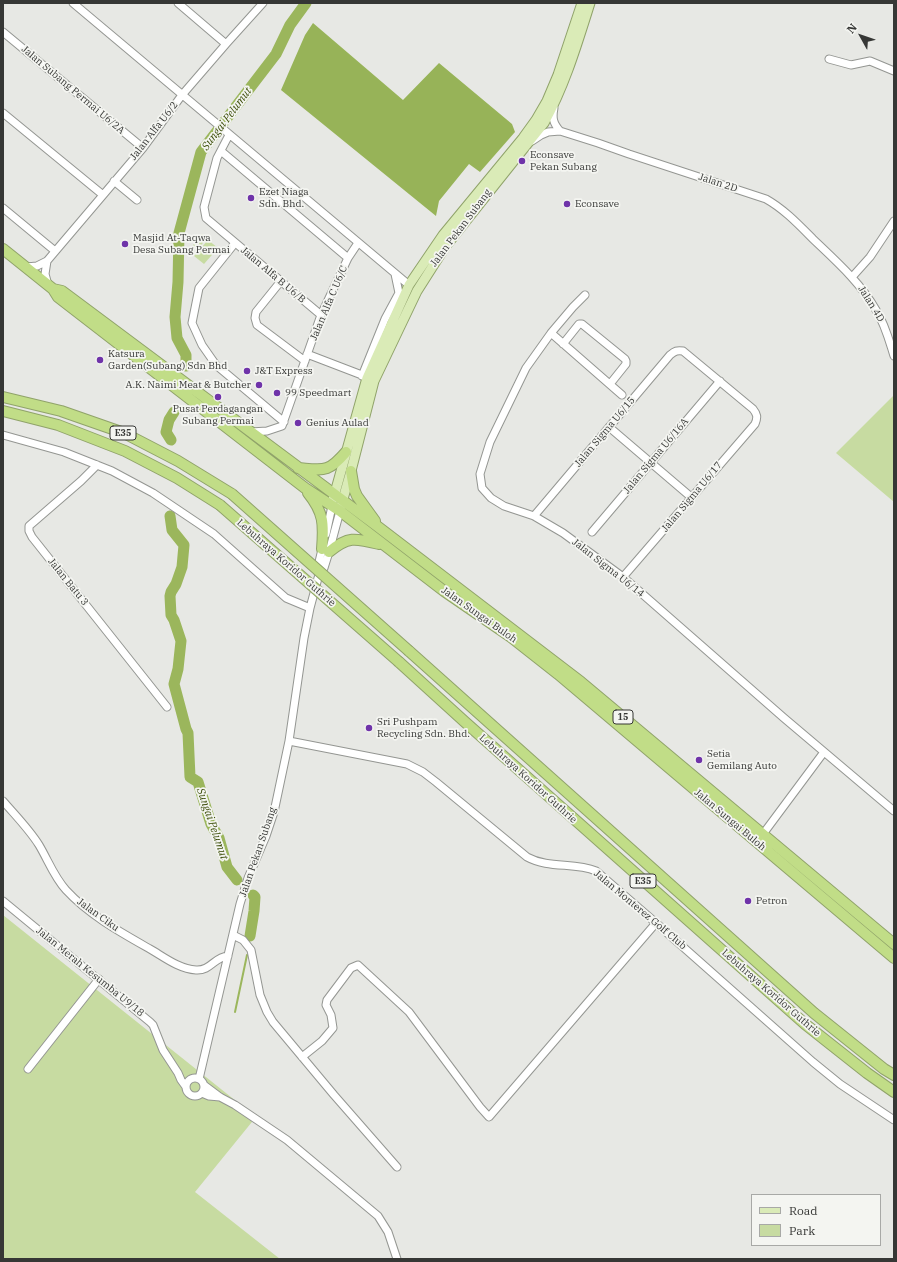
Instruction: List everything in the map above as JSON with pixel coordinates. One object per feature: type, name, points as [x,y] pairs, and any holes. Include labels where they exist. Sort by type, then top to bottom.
[{"type":"highway","name":"Jalan Sungai Buloh","points":[[3,249],[51,287],[58,297],[305,488],[336,508],[444,591],[511,637],[558,674],[894,958]]},
{"type":"highway","name":"Jalan Sungai Buloh","points":[[51,287],[62,291],[377,526],[581,682],[894,944]]},
{"type":"highway","name":"Lebuhraya Koridor Guthrie","points":[[3,397],[61,411],[124,433],[178,461],[232,494],[409,650],[814,1013],[884,1069],[894,1075]]},
{"type":"highway","name":"Lebuhraya Koridor Guthrie","points":[[3,411],[58,425],[125,451],[177,478],[220,505],[399,662],[471,728],[805,1024],[867,1074],[894,1092]]},
{"type":"highway","points":[[298,468],[322,470],[329,468],[336,464],[346,452]]},
{"type":"highway","points":[[351,471],[354,489],[357,496],[374,518],[377,526]]},
{"type":"highway","points":[[305,488],[318,507],[322,516],[326,550],[344,541],[352,539],[382,544]]},
{"type":"main road","name":"Jalan Pekan Subang","points":[[336,508],[346,452],[365,377],[409,285],[443,235],[523,138],[536,120],[547,101],[558,75],[582,3]]},
{"type":"main road","name":"Jalan Pekan Subang","points":[[338,498],[351,471],[374,381],[417,291],[445,247],[544,123],[566,78],[590,3]]},
{"type":"street","points":[[73,3],[215,124],[409,285]]},
{"type":"street","points":[[178,3],[226,44]]},
{"type":"street","name":"Jalan Alfa U6/2","points":[[47,261],[143,148],[182,95],[263,3]]},
{"type":"street","name":"Jalan Subang Permai U6/2A","points":[[3,32],[143,148]]},
{"type":"street","points":[[829,59],[851,65],[870,61],[894,71]]},
{"type":"street","points":[[555,103],[552,117],[554,124],[560,131]]},
{"type":"street","points":[[3,113],[103,195]]},
{"type":"street","points":[[528,143],[548,132],[560,131]]},
{"type":"street","name":"Jalan 2D","points":[[560,131],[766,199],[799,225],[853,276]]},
{"type":"street","points":[[226,133],[221,151],[348,258]]},
{"type":"street","name":"Jalan Alfa B U6/B","points":[[221,151],[217,158],[204,208],[206,218],[321,315]]},
{"type":"street","points":[[114,181],[137,200]]},
{"type":"street","points":[[3,208],[55,251]]},
{"type":"street","points":[[853,276],[870,257],[894,221]]},
{"type":"street","points":[[235,243],[199,288],[192,323],[202,345],[216,365],[284,422],[282,426],[268,431],[251,432]]},
{"type":"street","name":"Jalan Alfa C U6/C","points":[[284,422],[321,315],[348,258],[358,243]]},
{"type":"street","points":[[26,267],[37,266],[47,261]]},
{"type":"street","points":[[47,261],[45,274],[51,287]]},
{"type":"street","points":[[281,281],[256,312],[255,318],[257,326],[306,358],[365,377],[385,319],[399,293],[395,273]]},
{"type":"street","name":"Jalan 4D","points":[[853,276],[881,318],[894,356]]},
{"type":"street","name":"Jalan Sigma U6/14","points":[[585,295],[551,333],[526,368],[490,442],[480,474],[482,488],[491,498],[504,506],[534,516],[563,533],[623,577],[894,811]]},
{"type":"street","points":[[563,344],[579,324],[582,324],[624,359],[626,364],[610,384]]},
{"type":"street","points":[[551,333],[622,395]]},
{"type":"street","name":"Jalan Sigma U6/15","points":[[534,516],[670,355],[678,350],[683,351],[720,381]]},
{"type":"street","name":"Jalan Sigma U6/17","points":[[623,577],[755,424],[757,415],[753,409],[720,381]]},
{"type":"street","name":"Jalan Sigma U6/16A","points":[[592,532],[720,381]]},
{"type":"street","points":[[609,427],[692,497]]},
{"type":"street","points":[[3,435],[64,452],[112,471],[153,493],[214,534],[286,598],[310,608]]},
{"type":"street","name":"Jalan Batu 3","points":[[96,465],[81,481],[29,526],[29,531],[32,537],[167,707]]},
{"type":"street","name":"Jalan Pekan Subang","points":[[196,1078],[240,904],[248,878],[266,836],[274,812],[289,741],[304,638],[318,578],[318,566],[326,550],[336,508]]},
{"type":"street","name":"Jalan Monterez Golf Club","points":[[289,741],[407,764],[423,772],[527,856],[541,863],[585,868],[596,871],[813,1062],[840,1084],[894,1120]]},
{"type":"street","points":[[763,834],[824,752]]},
{"type":"street","name":"Jalan Ciku","points":[[3,801],[39,845],[65,889],[79,903],[108,924],[179,966],[196,970],[205,969],[222,956],[228,956]]},
{"type":"street","name":"Jalan Merah Kesumba U9/18","points":[[3,901],[153,1025],[163,1050],[186,1087]]},
{"type":"street","points":[[302,1057],[322,1041],[333,1028],[331,1015],[326,1005],[327,1000],[351,968],[358,965],[409,1012],[475,1101],[489,1117],[656,923]]},
{"type":"street","points":[[233,935],[243,940],[251,950],[260,995],[267,1012],[277,1028],[397,1166]]},
{"type":"street","points":[[28,1069],[99,979]]},
{"type":"street","points":[[178,1073],[196,1078],[220,1097],[235,1105],[287,1140],[378,1216],[388,1232],[397,1259]]},
{"type":"street","points":[[196,1078],[187,1083],[187,1092],[190,1095],[198,1096],[202,1093],[204,1085]]},
{"type":"street","points":[[202,1093],[209,1096],[220,1097]]},
{"type":"green space","points":[[313,23],[403,100],[439,63],[512,124],[515,132],[480,172],[469,164],[439,201],[436,216],[281,90],[305,35]]},
{"type":"green space","points":[[202,234],[207,238],[198,249],[193,245]]},
{"type":"green space","points":[[208,240],[218,248],[204,264],[194,256]]},
{"type":"green space","points":[[894,395],[894,502],[836,453]]},
{"type":"green space","points":[[3,915],[256,1117],[195,1192],[280,1259],[3,1259]]},
{"type":"waterway","name":"Sungai Pelumut","points":[[186,366],[186,355],[177,338],[175,317],[178,282],[179,233],[201,152],[276,54],[290,25],[306,3]]},
{"type":"waterway","name":"Sungai Pelumut","points":[[171,440],[166,432],[169,420],[174,412]]},
{"type":"waterway","name":"Sungai Pelumut","points":[[170,516],[172,530],[184,545],[182,567],[170,596],[171,615],[181,641],[178,669],[174,684],[188,733],[190,777],[198,782],[211,824],[219,838],[227,867],[237,880]]},
{"type":"waterway","name":"Sungai Pelumut","points":[[250,936],[254,911],[255,897],[253,895]]},
{"type":"waterway","points":[[235,1012],[247,955]]},
{"type":"place","name":"Econsave Pekan Subang","points":[[522,161]]},
{"type":"place","name":"Ezet Niaga Sdn. Bhd.","points":[[251,198]]},
{"type":"place","name":"Econsave","points":[[567,204]]},
{"type":"place","name":"Masjid At-Taqwa Desa Subang Permai","points":[[125,244]]},
{"type":"place","name":"Katsura Garden(Subang) Sdn Bhd","points":[[100,360]]},
{"type":"place","name":"J&T Express","points":[[247,371]]},
{"type":"place","name":"A.K. Naimi Meat & Butcher","points":[[259,385]]},
{"type":"place","name":"99 Speedmart","points":[[277,393]]},
{"type":"place","name":"Pusat Perdagangan Subang Permai","points":[[218,397]]},
{"type":"place","name":"Genius Aulad","points":[[298,423]]},
{"type":"place","name":"Sri Pushpam Recycling Sdn. Bhd.","points":[[369,728]]},
{"type":"place","name":"Setia Gemilang Auto","points":[[699,760]]},
{"type":"place","name":"Petron","points":[[748,901]]}]
